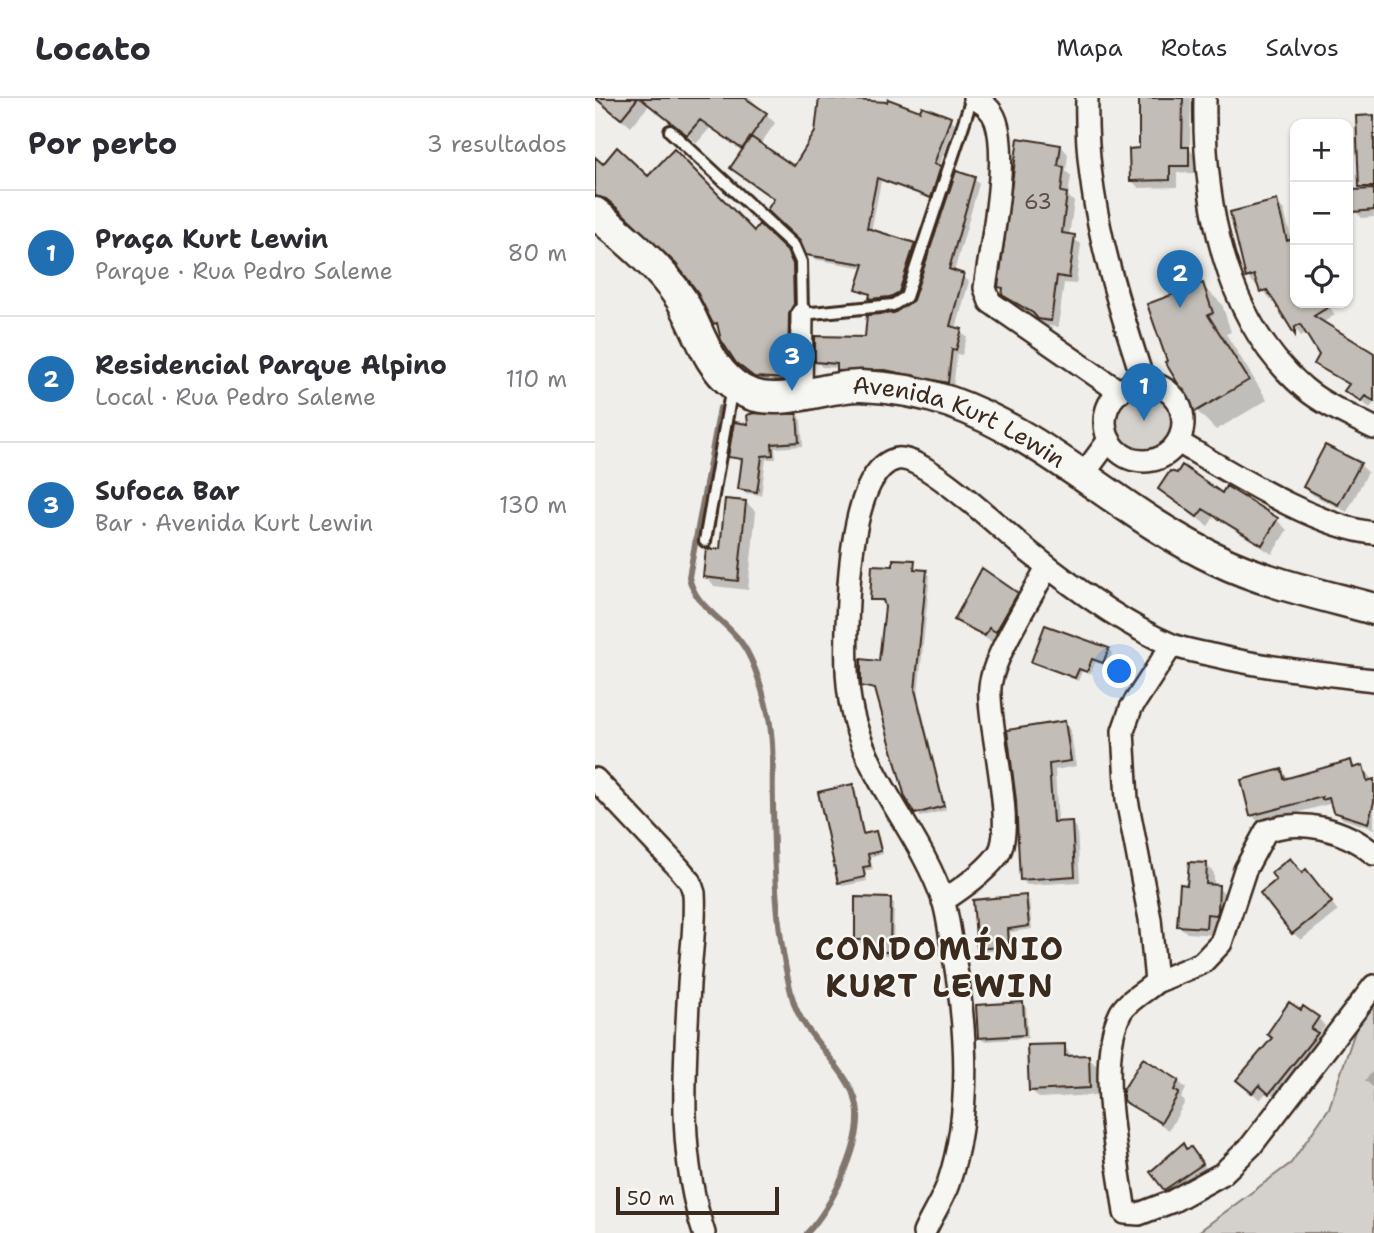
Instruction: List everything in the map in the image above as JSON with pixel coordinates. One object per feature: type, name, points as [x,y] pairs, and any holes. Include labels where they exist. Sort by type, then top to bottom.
[{"type":"main road","name":"Avenida Kurt Lewin","points":[[595,214],[658,271],[681,300],[712,362],[733,385],[760,397],[801,395],[859,386],[948,401],[1026,438],[1126,506],[1218,561],[1374,609]]},
{"type":"street","points":[[973,98],[988,107],[995,119],[999,137],[996,202],[985,288],[990,302],[1119,392]]},
{"type":"street","points":[[1087,98],[1089,163],[1097,221],[1112,284],[1144,383]]},
{"type":"street","points":[[1205,98],[1206,168],[1215,223],[1230,275],[1250,317],[1272,353],[1304,388],[1374,428]]},
{"type":"street","points":[[801,395],[802,314]]},
{"type":"street","points":[[1144,383],[1166,390],[1180,408],[1183,419],[1178,442],[1161,458],[1137,461],[1116,450],[1109,440],[1106,414],[1119,392],[1131,385],[1144,383]]},
{"type":"street","points":[[1083,475],[1109,440]]},
{"type":"street","points":[[1178,442],[1291,505],[1343,526],[1374,534]]},
{"type":"street","points":[[923,1233],[948,1184],[963,1119],[963,1048],[958,976],[943,901],[873,767],[854,722],[846,670],[848,592],[855,539],[870,482],[886,463],[893,460],[905,458],[919,464],[948,484],[1084,596],[1173,645],[1261,667],[1374,680]]},
{"type":"street","points":[[943,901],[972,880],[999,854],[1005,820],[990,686],[998,662],[1047,567]]},
{"type":"street","points":[[1156,982],[1150,919],[1127,800],[1123,731],[1131,708],[1173,645]]},
{"type":"street","points":[[595,779],[679,868],[690,881],[694,893],[684,1106],[686,1153],[695,1206],[704,1233]]},
{"type":"street","points":[[1374,854],[1337,832],[1303,824],[1286,824],[1266,831],[1245,870],[1221,943],[1202,963],[1156,982],[1120,1012],[1108,1080],[1125,1213],[1139,1214],[1173,1201],[1221,1174],[1251,1146],[1374,986]]},
{"type":"lane","points":[[670,131],[794,246],[801,262],[802,314],[893,305],[906,297],[973,98]]},
{"type":"lane","points":[[705,541],[733,385]]},
{"type":"shaded area","points":[[1144,390],[1156,392],[1167,399],[1174,410],[1174,434],[1167,445],[1156,452],[1144,454],[1132,452],[1121,445],[1114,434],[1112,422],[1114,410],[1121,399],[1132,392]]},
{"type":"shaded area","points":[[1374,975],[1374,1233],[1197,1233],[1291,1163],[1329,1108]]},
{"type":"building","points":[[595,98],[638,98],[621,119]]},
{"type":"building","points":[[640,98],[745,98],[767,113],[742,149],[700,120],[687,135]]},
{"type":"building","points":[[819,98],[887,102],[888,99],[920,111],[922,106],[951,117],[934,164],[941,166],[931,198],[877,178],[867,228],[915,243],[899,292],[890,297],[869,299],[870,294],[856,289],[864,264],[806,255],[800,241],[767,210],[774,199],[730,168],[751,137],[794,166],[815,132]]},
{"type":"building","points":[[1139,98],[1183,98],[1182,147],[1189,147],[1189,166],[1170,166],[1170,180],[1130,181],[1129,149],[1139,148]]},
{"type":"building","points":[[1374,115],[1374,187],[1359,187],[1356,116]]},
{"type":"building","points":[[1018,138],[1061,145],[1058,166],[1064,167],[1061,192],[1067,193],[1062,233],[1075,235],[1069,278],[1057,276],[1051,321],[1038,319],[1033,313],[1002,295],[1003,288],[998,287]]},
{"type":"building","points":[[617,147],[648,176],[674,149],[754,231],[759,224],[787,251],[793,264],[794,304],[789,314],[788,379],[754,377],[736,363],[721,340],[717,323],[713,324],[696,290],[676,264],[618,209],[606,199],[595,196],[595,157],[603,164]]},
{"type":"building","points":[[956,171],[975,177],[949,269],[964,274],[950,326],[962,329],[956,350],[952,349],[948,383],[885,370],[837,371],[837,364],[815,362],[815,336],[865,337],[867,315],[894,313],[913,300]]},
{"type":"building","points":[[1374,189],[1374,210],[1353,212],[1353,190]]},
{"type":"building","points":[[1277,200],[1287,241],[1290,240],[1290,308],[1327,308],[1314,316],[1374,353],[1374,401],[1365,396],[1361,401],[1344,391],[1349,384],[1314,364],[1319,355],[1300,324],[1295,327],[1295,335],[1267,290],[1260,292],[1254,275],[1246,278],[1230,212]]},
{"type":"building","points":[[1203,283],[1213,313],[1208,315],[1249,380],[1195,412],[1165,362],[1167,361],[1147,304]]},
{"type":"building","points":[[797,414],[799,442],[772,444],[773,455],[762,456],[757,492],[738,489],[742,459],[728,457],[734,422],[748,424],[747,415]]},
{"type":"building","points":[[1325,445],[1361,463],[1338,505],[1303,487]]},
{"type":"building","points":[[1182,465],[1222,493],[1226,486],[1278,518],[1262,545],[1203,509],[1197,517],[1158,489],[1170,471],[1177,473]]},
{"type":"building","points":[[725,499],[746,501],[738,581],[703,577],[706,549],[720,549]]},
{"type":"building","points":[[893,559],[915,560],[914,569],[927,570],[915,690],[944,806],[915,814],[905,797],[875,689],[861,686],[861,659],[879,661],[885,607],[883,600],[870,600],[872,565],[893,566]]},
{"type":"building","points":[[982,568],[1018,593],[996,632],[989,628],[985,636],[954,620]]},
{"type":"building","points":[[1045,625],[1109,648],[1103,663],[1092,659],[1087,672],[1079,669],[1075,678],[1031,662]]},
{"type":"building","points":[[1065,721],[1071,761],[1049,764],[1053,822],[1072,821],[1075,876],[1020,880],[1016,800],[1007,730]]},
{"type":"building","points":[[1351,760],[1353,768],[1363,765],[1367,781],[1374,779],[1374,802],[1368,823],[1333,812],[1329,798],[1322,800],[1322,797],[1250,816],[1241,780],[1282,769],[1284,779]]},
{"type":"building","points":[[853,784],[863,834],[876,831],[881,851],[868,854],[870,866],[863,867],[865,877],[838,883],[818,792]]},
{"type":"building","points":[[1290,858],[1302,873],[1306,869],[1332,902],[1292,934],[1260,893],[1276,880],[1271,873]]},
{"type":"building","points":[[1189,862],[1207,863],[1206,884],[1219,885],[1218,912],[1216,915],[1207,914],[1206,928],[1177,926],[1180,884],[1187,885]]},
{"type":"building","points":[[1026,895],[1029,926],[1008,929],[1009,946],[977,949],[973,900]]},
{"type":"building","points":[[855,897],[891,898],[890,952],[869,952],[869,940],[855,940]]},
{"type":"building","points":[[1023,1002],[1025,1035],[978,1038],[976,1005]]},
{"type":"building","points":[[1289,1002],[1301,1010],[1303,1006],[1319,1017],[1311,1029],[1318,1033],[1269,1094],[1259,1085],[1252,1093],[1236,1080],[1272,1038],[1267,1034]]},
{"type":"building","points":[[1065,1044],[1065,1056],[1089,1055],[1090,1088],[1029,1091],[1027,1045]]},
{"type":"building","points":[[1143,1058],[1179,1080],[1174,1090],[1179,1093],[1161,1123],[1123,1101],[1123,1090]]},
{"type":"building","points":[[1183,1143],[1186,1149],[1191,1147],[1203,1164],[1164,1190],[1150,1172]]},
{"type":"waterway","points":[[720,408],[689,577],[703,604],[745,648],[759,680],[771,730],[775,878],[787,976],[799,1015],[849,1084],[858,1113],[854,1143],[842,1177],[825,1209],[807,1233]]},
{"type":"place","name":"Residencial Parque Alpino","points":[[1180,308]]},
{"type":"place","name":"Sufoca Bar","points":[[792,391]]},
{"type":"place","name":"Praça Kurt Lewin","points":[[1144,421]]},
{"type":"district","name":"CONDOMÍNIO KURT LEWIN","points":[[940,968]]}]
